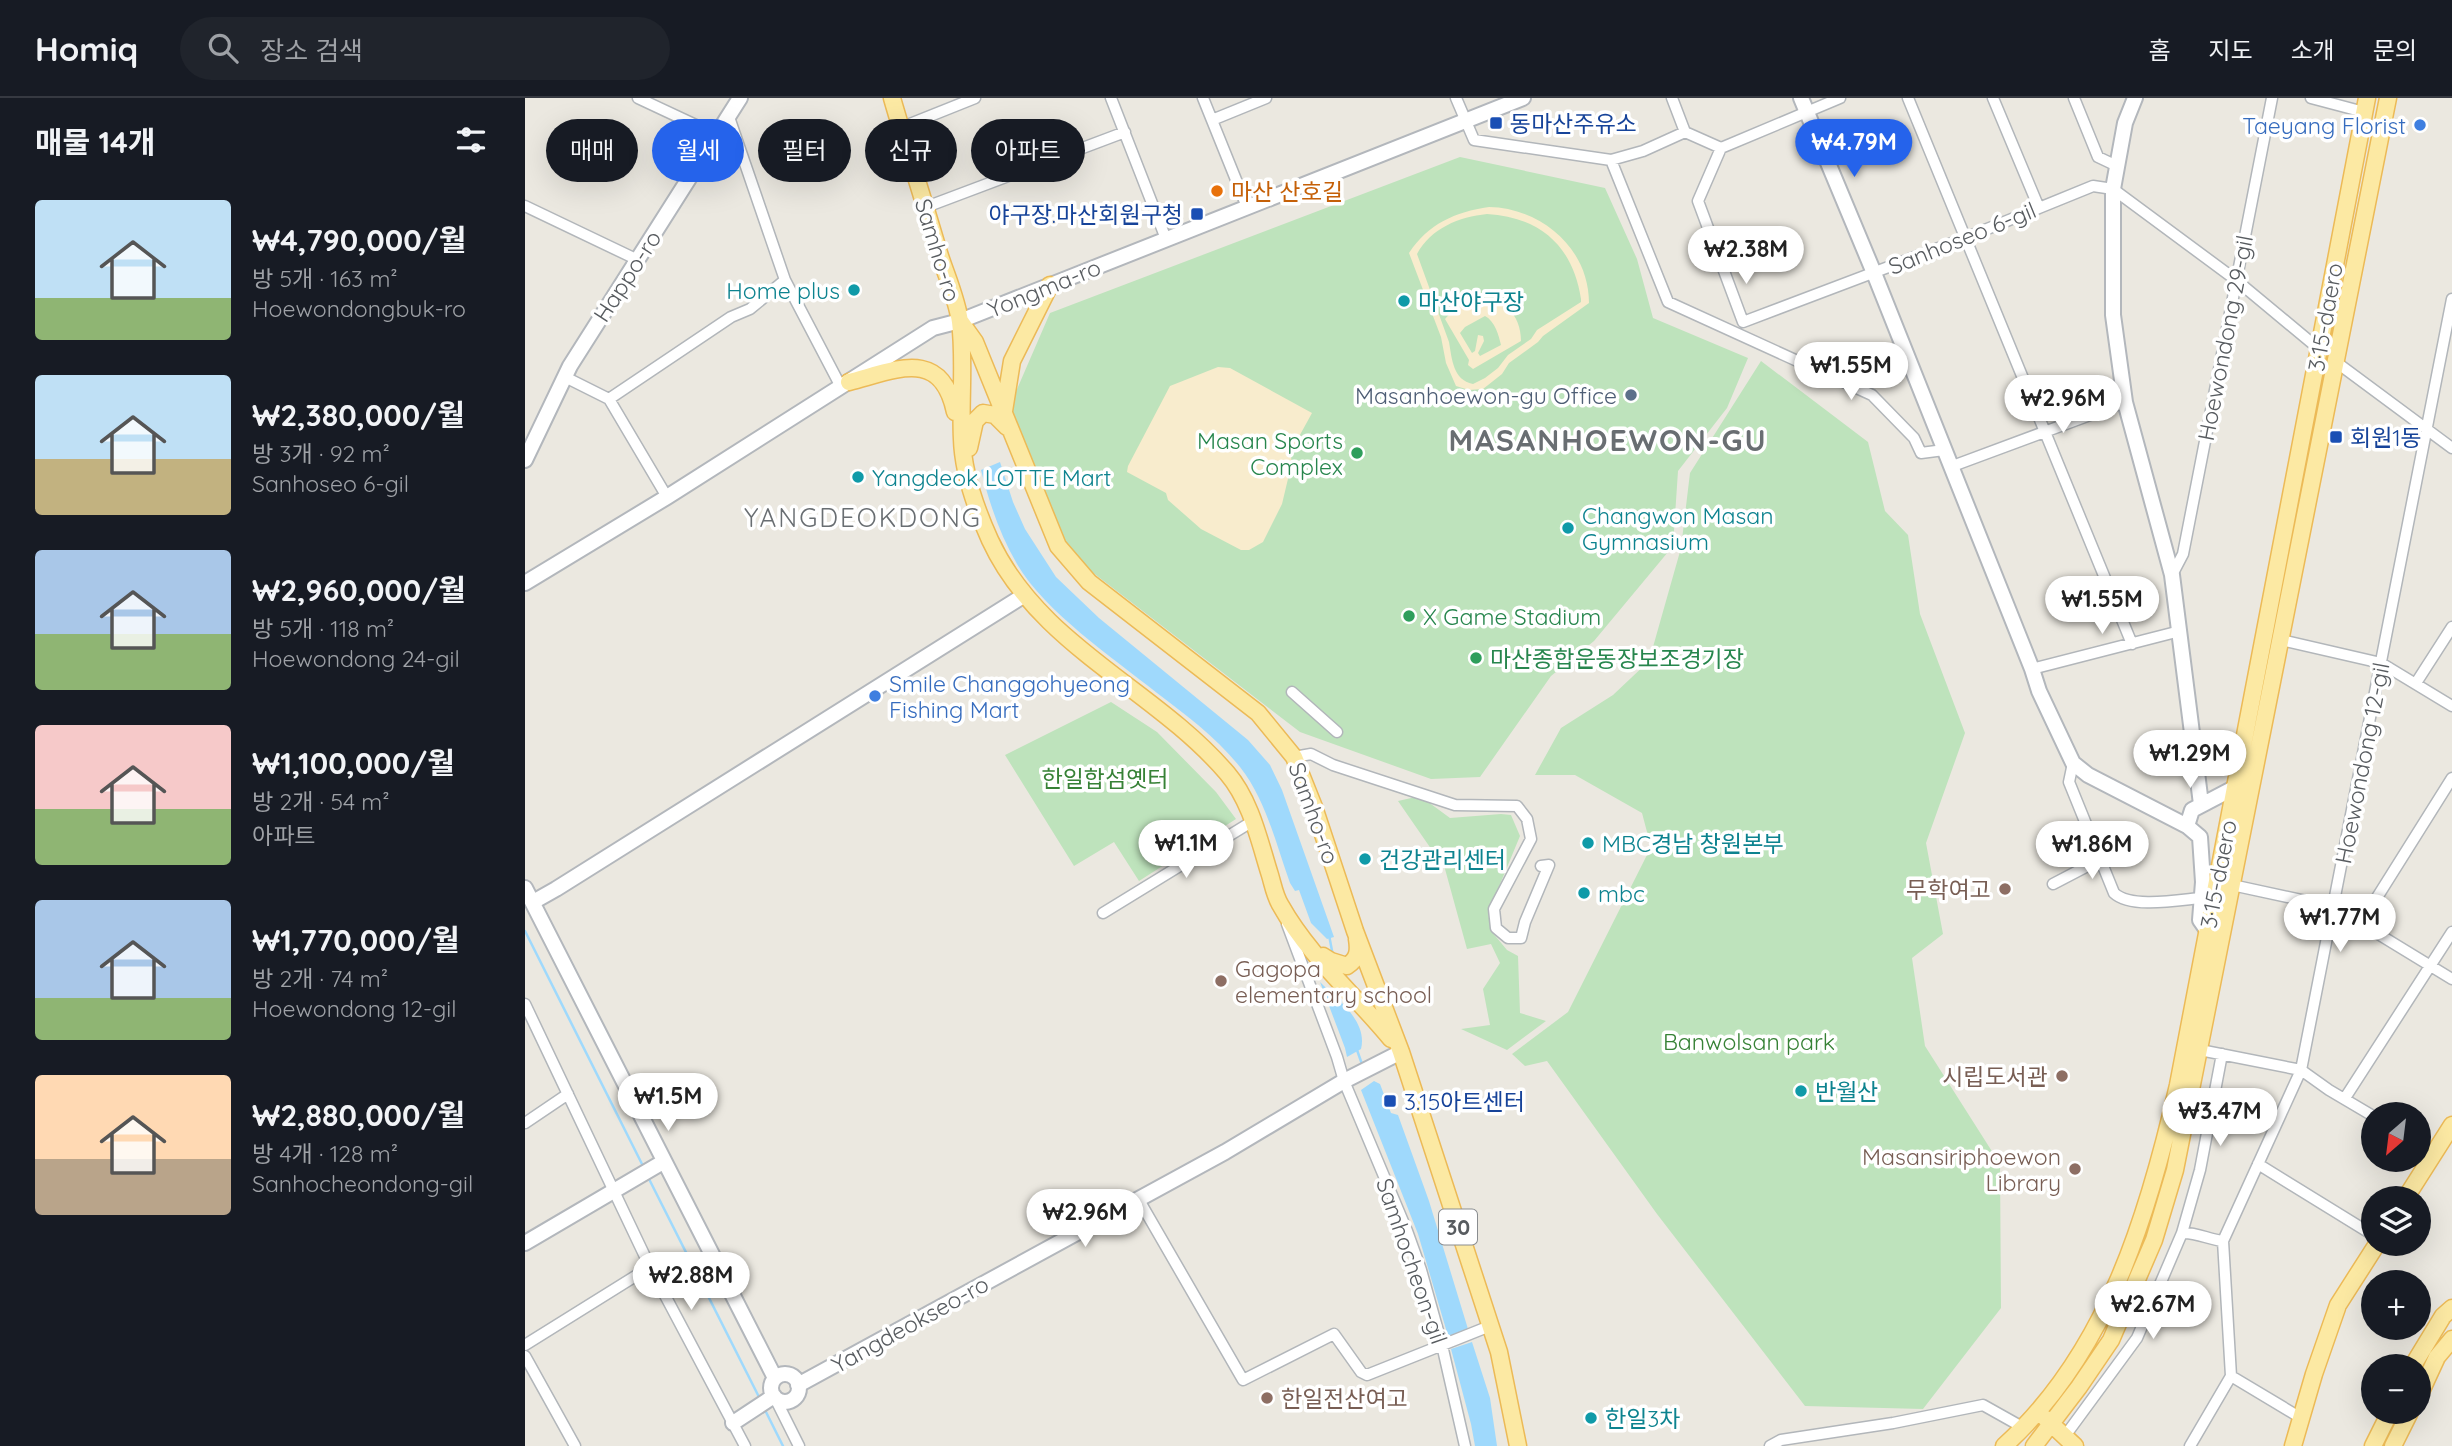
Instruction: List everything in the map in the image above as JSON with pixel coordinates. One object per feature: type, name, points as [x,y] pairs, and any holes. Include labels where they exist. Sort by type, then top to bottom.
[{"type":"main road","name":"Happo-ro","points":[[729,117],[740,98]]},
{"type":"main road","name":"Samho-ro","points":[[892,98],[898,119]]},
{"type":"main road","name":"Yongma-ro","points":[[525,583],[667,497],[933,328],[960,321],[1523,98]]},
{"type":"main road","points":[[2135,98],[2125,123],[2113,189],[2113,315],[2125,402],[2172,575],[2201,804]]},
{"type":"main road","name":"3·15-daero","points":[[2037,1445],[2111,1340],[2154,1240],[2175,1170],[2388,98]]},
{"type":"main road","points":[[1804,104],[1874,273],[2039,691],[2073,763],[2088,775],[2187,826],[2200,837],[2203,882],[2200,920],[2207,930]]},
{"type":"main road","name":"3·15-daero","points":[[2004,1446],[2038,1411],[2094,1332],[2139,1233],[2160,1165],[2366,105]]},
{"type":"main road","name":"Happo-ro","points":[[525,460],[565,377],[687,182]]},
{"type":"main road","name":"Samho-ro","points":[[918,182],[960,321],[962,442],[965,467],[973,497],[991,542],[1023,596],[1084,653],[1172,722],[1214,759],[1240,789],[1279,904],[1305,941]]},
{"type":"main road","points":[[1004,414],[1012,361],[1050,285]]},
{"type":"main road","name":"Samho-ro","points":[[960,321],[975,342],[1058,545],[1074,566],[1089,582],[1258,713],[1294,757],[1401,1052],[1499,1352],[1518,1446]]},
{"type":"main road","points":[[845,384],[906,367],[937,375],[951,393],[962,442]]},
{"type":"main road","points":[[965,467],[972,429],[978,416],[989,412],[1011,431]]},
{"type":"main road","points":[[533,902],[1023,596]]},
{"type":"main road","points":[[2187,826],[2192,810],[2234,788]]},
{"type":"main road","points":[[525,888],[657,1166],[775,1378]]},
{"type":"main road","points":[[1305,941],[1331,961],[1347,966],[1353,962],[1359,948],[1355,931]]},
{"type":"main road","points":[[1305,941],[1401,1052]]},
{"type":"main road","name":"Yangdeokseo-ro","points":[[798,1385],[1139,1200],[1348,1079],[1401,1052]]},
{"type":"main road","points":[[2413,1186],[2452,1125]]},
{"type":"main road","points":[[525,1243],[657,1166]]},
{"type":"main road","points":[[2293,1446],[2338,1305],[2369,1256]]},
{"type":"main road","points":[[2420,1354],[2443,1316],[2452,1308]]},
{"type":"main road","points":[[2431,1370],[2437,1357],[2452,1339]]},
{"type":"main road","points":[[735,1422],[773,1398],[792,1400],[797,1394],[798,1385],[791,1375],[782,1374],[775,1378],[771,1386],[773,1398]]},
{"type":"main road","name":"Samho-ro","points":[[1511,1403],[1512,1446]]},
{"type":"main road","name":"Samho-ro","points":[[1511,1403],[1527,1446]]},
{"type":"main road","points":[[2038,1411],[2070,1441]]},
{"type":"main road","points":[[2373,1446],[2384,1424]]},
{"type":"main road","points":[[2393,1446],[2404,1424]]},
{"type":"main road","points":[[2024,1428],[2037,1445]]},
{"type":"street","points":[[638,98],[683,119]]},
{"type":"street","points":[[922,119],[975,98]]},
{"type":"street","points":[[1111,98],[1166,239]]},
{"type":"street","points":[[1203,98],[1247,207]]},
{"type":"street","points":[[1212,120],[1266,98]]},
{"type":"street","points":[[1456,98],[1474,140],[1611,160],[1643,151],[1685,132]]},
{"type":"street","points":[[1672,98],[1685,132],[1721,148]]},
{"type":"street","points":[[1744,335],[1743,322],[1698,201],[1721,148],[1804,104],[1840,98]]},
{"type":"street","points":[[1908,98],[2132,644]]},
{"type":"street","points":[[1993,98],[2039,208]]},
{"type":"street","points":[[2074,98],[2098,156],[2117,166]]},
{"type":"street","name":"Hoewondong 29-gil","points":[[2172,575],[2183,554],[2271,98]]},
{"type":"street","points":[[2311,98],[2366,105]]},
{"type":"street","points":[[729,117],[785,281],[845,384]]},
{"type":"street","points":[[926,207],[1125,132]]},
{"type":"street","points":[[1611,160],[1668,302],[1871,395],[1914,438],[1921,453],[1944,450]]},
{"type":"street","name":"Sanhoseo 6-gil","points":[[1743,322],[1965,238],[2093,186],[2113,189]]},
{"type":"street","points":[[2113,189],[2237,280],[2319,349]]},
{"type":"street","points":[[525,206],[638,260]]},
{"type":"street","points":[[609,399],[731,317],[750,309],[785,281]]},
{"type":"street","name":"Hoewondong 12-gil","points":[[2231,1376],[2223,1241],[2301,1070],[2427,429],[2449,338],[2452,299]]},
{"type":"street","points":[[2336,362],[2452,448]]},
{"type":"street","points":[[565,377],[609,399],[667,497]]},
{"type":"street","points":[[1950,467],[2125,402]]},
{"type":"street","points":[[2416,682],[2452,627]]},
{"type":"street","points":[[2032,669],[2180,631]]},
{"type":"street","points":[[2281,640],[2381,663],[2452,706]]},
{"type":"street","points":[[1292,692],[1337,732]]},
{"type":"street","points":[[1294,757],[1311,754],[1333,765],[1455,806],[1517,806],[1527,819],[1531,839],[1494,909],[1496,928],[1508,939],[1521,938],[1549,865],[1541,866]]},
{"type":"street","points":[[2073,763],[2070,782],[2114,893],[2131,902],[2201,898]]},
{"type":"street","points":[[2361,923],[2452,778]]},
{"type":"street","points":[[1103,913],[1253,821]]},
{"type":"street","points":[[2053,884],[2099,860]]},
{"type":"street","points":[[2232,884],[2334,907],[2452,979]]},
{"type":"street","name":"Samhocheon-gil","points":[[1279,904],[1407,1231],[1444,1344],[1465,1446]]},
{"type":"street","points":[[2345,1098],[2452,932]]},
{"type":"street","points":[[525,1004],[650,1267],[735,1422],[745,1446]]},
{"type":"street","points":[[2200,1050],[2301,1070],[2361,1108]]},
{"type":"street","points":[[2070,1441],[2137,1338],[2182,1233],[2200,1170],[2222,1055]]},
{"type":"street","points":[[525,1123],[568,1094]]},
{"type":"street","points":[[2258,1164],[2361,1228]]},
{"type":"street","points":[[1139,1200],[1243,1380],[1334,1334],[1361,1372],[1367,1375],[1490,1326]]},
{"type":"street","points":[[2182,1233],[2223,1241]]},
{"type":"street","points":[[525,1345],[650,1267]]},
{"type":"street","points":[[525,1356],[575,1446]]},
{"type":"street","points":[[2190,1446],[2231,1376],[2301,1418]]},
{"type":"street","points":[[773,1398],[799,1446]]},
{"type":"street","points":[[1770,1446],[1781,1440],[1893,1423],[1983,1405],[2024,1428]]},
{"type":"green space","name":"Masan Sports Complex","points":[[1460,157],[1605,188],[1637,259],[1653,318],[1748,358],[1727,408],[1678,471],[1673,546],[1594,641],[1551,676],[1480,777],[1431,779],[1300,732],[1083,565],[1053,524],[1008,410],[1050,313]]},
{"type":"green space","name":"Banwolsan park","points":[[1761,361],[1868,442],[1885,511],[1908,535],[1920,614],[1965,733],[1926,843],[1943,934],[1912,958],[1925,1046],[2000,1164],[2001,1308],[1923,1409],[1805,1406],[1657,1214],[1547,1061],[1525,1066],[1512,1054],[1568,1012],[1651,847],[1642,813],[1575,775],[1535,775],[1561,728],[1613,695],[1649,661],[1681,548],[1690,473]]},
{"type":"green space","name":"한일합섬옛터","points":[[1111,702],[1157,732],[1216,792],[1236,819],[1139,881],[1114,842],[1074,866],[1005,755]]},
{"type":"green space","points":[[1420,796],[1450,818],[1511,815],[1520,836],[1488,913],[1492,932],[1507,950],[1518,956],[1520,1013],[1546,1021],[1507,1050],[1461,1029],[1490,1025],[1483,989],[1500,963],[1491,944],[1467,949],[1445,869],[1398,801]]},
{"type":"sand","points":[[1477,209],[1508,209],[1527,215],[1559,235],[1581,265],[1587,283],[1589,303],[1509,363],[1502,374],[1483,389],[1469,390],[1456,386],[1446,363],[1441,337],[1409,253],[1425,234],[1443,221]],"holes":[[[1487,214],[1506,216],[1538,228],[1562,250],[1577,280],[1581,302],[1537,330],[1531,339],[1508,355],[1498,368],[1473,384],[1466,382],[1457,373],[1449,342],[1417,254],[1430,237],[1456,221]]]},
{"type":"sand","points":[[1473,298],[1483,298],[1507,308],[1517,322],[1521,341],[1473,369],[1468,365],[1469,360],[1445,319],[1458,305]],"holes":[[[1485,316],[1496,329],[1501,345],[1480,356],[1478,353],[1484,341],[1483,336],[1478,335],[1475,351],[1472,353],[1460,333],[1465,327]]]},
{"type":"sand","points":[[1218,367],[1230,368],[1312,413],[1290,453],[1292,462],[1282,504],[1263,542],[1249,550],[1241,550],[1201,529],[1168,500],[1166,493],[1127,472],[1170,386]]},
{"type":"water","points":[[1000,462],[1025,529],[1056,577],[1099,618],[1248,740],[1270,765],[1282,790],[1334,937],[1327,939],[1311,923],[1299,890],[1295,891],[1290,883],[1257,794],[1231,756],[1190,718],[1062,617],[1029,582],[1000,530],[981,470]]},
{"type":"water","points":[[1320,982],[1349,1011],[1360,1029],[1361,1049],[1347,1057],[1345,1048]]},
{"type":"water","points":[[1374,1081],[1380,1084],[1391,1113],[1398,1115],[1429,1201],[1468,1329],[1448,1336],[1418,1234],[1361,1090]]},
{"type":"water","points":[[1472,1342],[1490,1398],[1497,1446],[1475,1446],[1451,1349]]},
{"type":"waterway","points":[[525,931],[644,1168]]},
{"type":"waterway","points":[[1329,935],[1333,956]]},
{"type":"waterway","points":[[1339,990],[1341,1004]]},
{"type":"waterway","points":[[1357,1050],[1363,1067]]},
{"type":"waterway","points":[[648,1177],[760,1399]]},
{"type":"waterway","points":[[764,1408],[783,1446]]},
{"type":"place","name":"동마산주유소","points":[[1496,123]]},
{"type":"place","name":"Taeyang Florist","points":[[2420,125]]},
{"type":"place","name":"마산 산호길","points":[[1217,191]]},
{"type":"place","name":"야구장.마산회원구청","points":[[1197,214]]},
{"type":"place","name":"Home plus","points":[[854,290]]},
{"type":"place","name":"마산야구장","points":[[1404,301]]},
{"type":"place","name":"Masanhoewon-gu Office","points":[[1631,395]]},
{"type":"place","name":"회원1동","points":[[2336,437]]},
{"type":"place","name":"Masan Sports Complex","points":[[1357,453]]},
{"type":"place","name":"Yangdeok LOTTE Mart","points":[[858,477]]},
{"type":"place","name":"Changwon Masan Gymnasium","points":[[1568,528]]},
{"type":"place","name":"X Game Stadium","points":[[1409,616]]},
{"type":"place","name":"마산종합운동장보조경기장","points":[[1476,658]]},
{"type":"place","name":"Smile Changgohyeong Fishing Mart","points":[[875,696]]},
{"type":"place","name":"MBC경남 창원본부","points":[[1588,843]]},
{"type":"place","name":"건강관리센터","points":[[1365,859]]},
{"type":"place","name":"무학여고","points":[[2005,889]]},
{"type":"place","name":"mbc","points":[[1584,893]]},
{"type":"place","name":"Gagopa elementary school","points":[[1221,981]]},
{"type":"place","name":"시립도서관","points":[[2062,1076]]},
{"type":"place","name":"반월산","points":[[1801,1091]]},
{"type":"place","name":"3.15아트센터","points":[[1390,1101]]},
{"type":"place","name":"Masansiriphoewon Library","points":[[2075,1169]]},
{"type":"place","name":"한일전산여고","points":[[1267,1398]]},
{"type":"place","name":"한일3차","points":[[1591,1418]]},
{"type":"district","name":"MASANHOEWON-GU","points":[[1608,440]]},
{"type":"district","name":"YANGDEOKDONG","points":[[863,517]]}]
